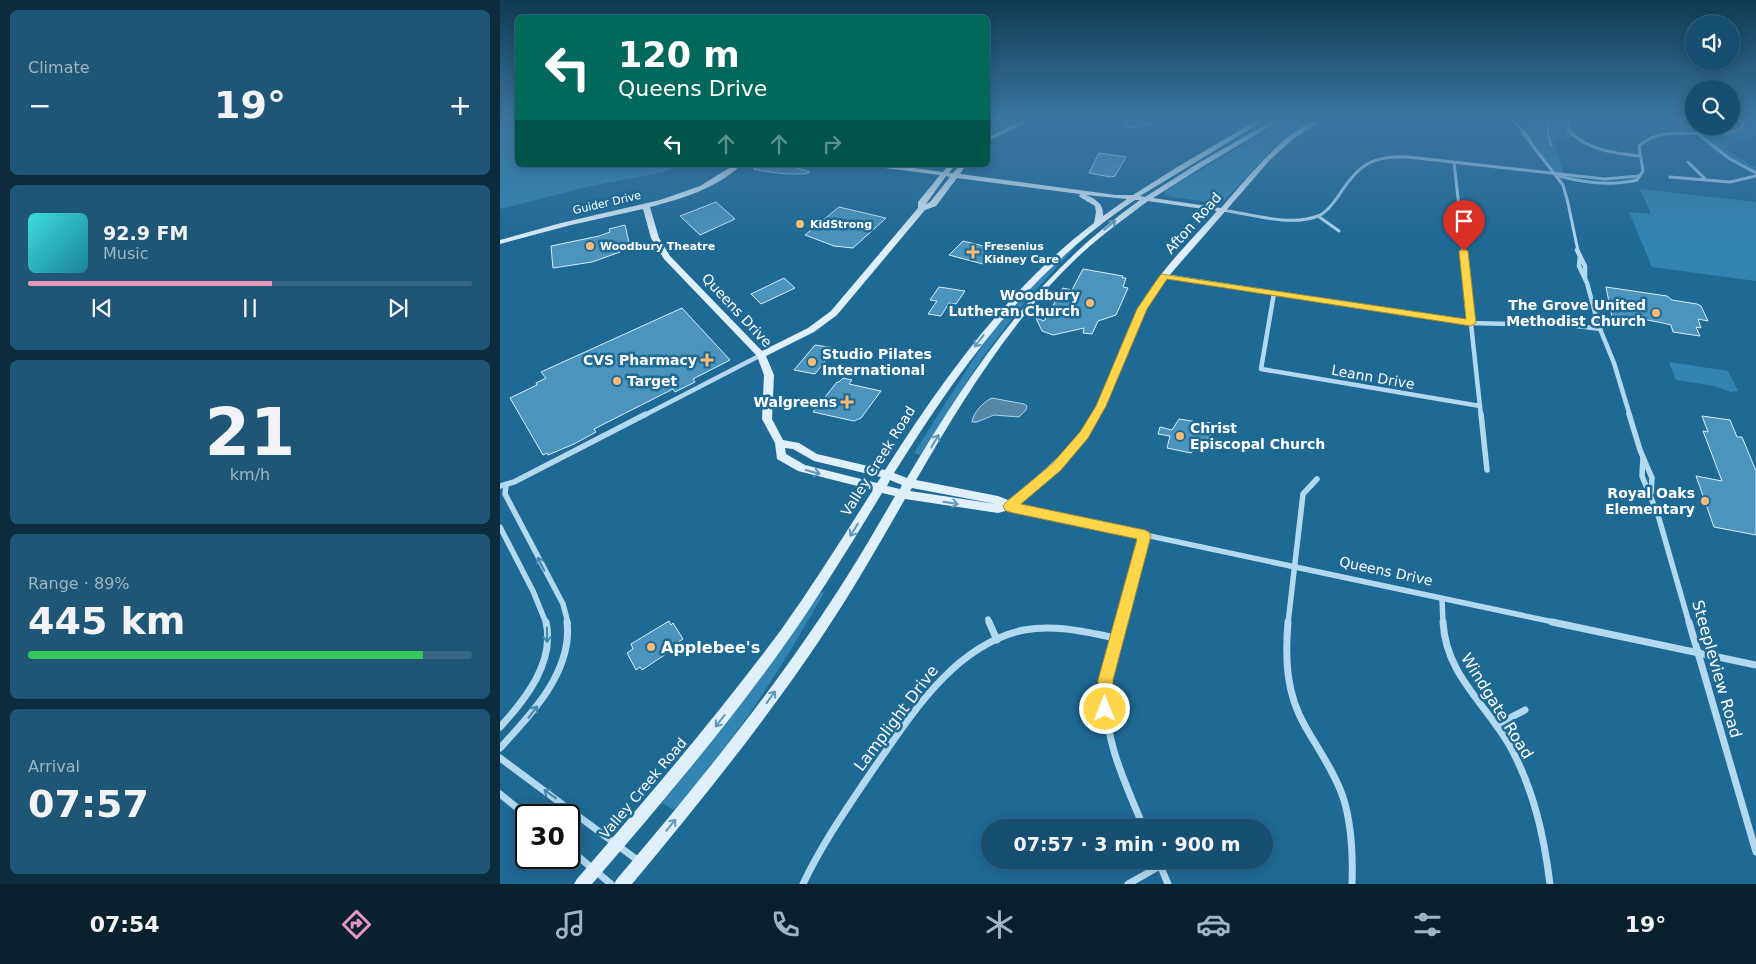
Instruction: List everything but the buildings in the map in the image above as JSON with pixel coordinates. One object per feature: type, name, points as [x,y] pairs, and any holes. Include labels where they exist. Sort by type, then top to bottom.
[{"type":"street","name":"Valley Creek Road","points":[[582,884],[685,764],[764,663],[829,569],[947,384],[987,331],[1040,273],[1097,222],[1132,197],[1190,161]]},
{"type":"street","points":[[622,884],[724,760],[790,671],[836,603],[976,374],[1022,312],[1077,253],[1145,199],[1209,161]]},
{"type":"street","name":"Afton Road","points":[[1009,506],[1056,467],[1084,435],[1101,406],[1142,309],[1164,276],[1267,161]]},
{"type":"street","points":[[959,170],[1067,190],[1116,197],[1132,197],[1296,220],[1318,216],[1330,207],[1358,168],[1370,161]]},
{"type":"street","points":[[1447,161],[1614,184],[1637,180],[1642,170],[1640,161]]},
{"type":"street","name":"Steepleview Road","points":[[1545,161],[1562,183],[1580,256],[1579,266],[1585,278],[1614,363],[1643,458],[1642,474],[1651,494],[1756,852]]},
{"type":"street","points":[[1734,161],[1756,175]]},
{"type":"street","points":[[1454,162],[1487,470]]},
{"type":"street","points":[[1688,162],[1706,181]]},
{"type":"street","name":"Guider Drive","points":[[716,178],[726,167]]},
{"type":"street","name":"Guider Drive","points":[[500,242],[688,193],[735,167]]},
{"type":"street","points":[[914,167],[959,170],[1123,192],[1132,197]]},
{"type":"street","points":[[922,208],[922,202],[949,169]]},
{"type":"street","points":[[500,748],[522,725],[544,696],[558,670],[568,630],[567,614],[505,494],[503,485],[811,330],[834,313],[922,208],[933,204],[959,170]]},
{"type":"street","points":[[1670,177],[1738,182],[1756,175]]},
{"type":"street","points":[[1067,190],[1090,198],[1098,205],[1100,212],[1097,222]]},
{"type":"street","name":"Queens Drive","points":[[646,205],[655,238],[667,257],[761,355],[769,374],[767,419],[780,443],[781,456],[802,468],[880,489],[998,509],[1009,506]]},
{"type":"street","points":[[1318,216],[1339,231]]},
{"type":"street","points":[[1164,276],[1471,323],[1510,324],[1543,322],[1601,329]]},
{"type":"street","name":"Leann Drive","points":[[1274,293],[1261,369],[1480,406]]},
{"type":"street","name":"Queens Drive","points":[[780,443],[795,446],[814,457],[910,483],[998,500],[1009,506],[1756,665]]},
{"type":"street","points":[[1317,479],[1303,494],[1285,660],[1288,681],[1298,714],[1332,771],[1348,812],[1352,836],[1352,884]]},
{"type":"street","points":[[500,526],[544,614],[548,638],[543,662],[528,694],[500,727]]},
{"type":"street","points":[[1140,819],[1117,763],[1106,720],[1106,680],[1145,536]]},
{"type":"street","name":"Windgate Road","points":[[1442,598],[1445,641],[1454,667],[1460,680],[1496,725],[1517,760],[1536,808],[1546,854],[1550,884]]},
{"type":"street","points":[[988,619],[998,640]]},
{"type":"street","name":"Lamplight Drive","points":[[803,884],[838,819],[925,698],[950,670],[975,652],[1015,633],[1052,627],[1075,629],[1116,638]]},
{"type":"street","points":[[1496,725],[1525,710]]},
{"type":"street","points":[[500,758],[640,862]]},
{"type":"street","points":[[500,794],[515,806]]},
{"type":"street","points":[[580,858],[611,884]]},
{"type":"street","points":[[1128,884],[1150,869]]},
{"type":"street","points":[[1162,869],[1168,884]]},
{"type":"shaded area","points":[[500,161],[515,161],[515,167],[673,167],[669,171],[591,186],[500,209]]},
{"type":"shaded area","points":[[1215,161],[1261,161],[1223,202],[1215,203],[1171,197],[1164,194],[1165,191]]},
{"type":"shaded area","points":[[1545,161],[1560,161],[1564,174],[1556,175]]},
{"type":"shaded area","points":[[1735,161],[1745,161],[1752,166],[1756,166],[1756,173]]},
{"type":"shaded area","points":[[754,167],[794,167],[810,172],[792,174],[754,169]]},
{"type":"shaded area","points":[[1640,189],[1756,202],[1756,281],[1652,267],[1629,212],[1651,214]]},
{"type":"shaded area","points":[[1076,246],[1025,302],[985,354],[920,455],[914,453],[987,338],[1037,281]]},
{"type":"shaded area","points":[[1669,362],[1728,371],[1738,391],[1730,392],[1715,386],[1676,380]]},
{"type":"shaded area","points":[[992,398],[1024,404],[1027,406],[1026,410],[1019,417],[994,415],[977,422],[972,422],[979,408]]},
{"type":"shaded area","points":[[821,592],[824,593],[791,650],[755,706],[716,760],[674,810],[662,803],[755,686]]},
{"type":"place","name":"KidStrong","points":[[800,224]]},
{"type":"place","name":"Woodbury Theatre","points":[[590,246]]},
{"type":"place","name":"Fresenius Kidney Care","points":[[973,252]]},
{"type":"place","name":"Woodbury Lutheran Church","points":[[1090,303]]},
{"type":"place","name":"The Grove United Methodist Church","points":[[1656,313]]},
{"type":"place","name":"CVS Pharmacy","points":[[707,360]]},
{"type":"place","name":"Studio Pilates International","points":[[812,362]]},
{"type":"place","name":"Target","points":[[617,381]]},
{"type":"place","name":"Walgreens","points":[[847,402]]},
{"type":"place","name":"Christ Episcopal Church","points":[[1180,436]]},
{"type":"place","name":"Royal Oaks Elementary","points":[[1705,501]]},
{"type":"place","name":"Applebee's","points":[[651,647]]},
{"type":"route","points":[[1105,709],[1106,680],[1110,662],[1145,536],[1009,506],[1056,467],[1084,435],[1101,406],[1142,309],[1164,276],[1471,323],[1464,251]]}]
